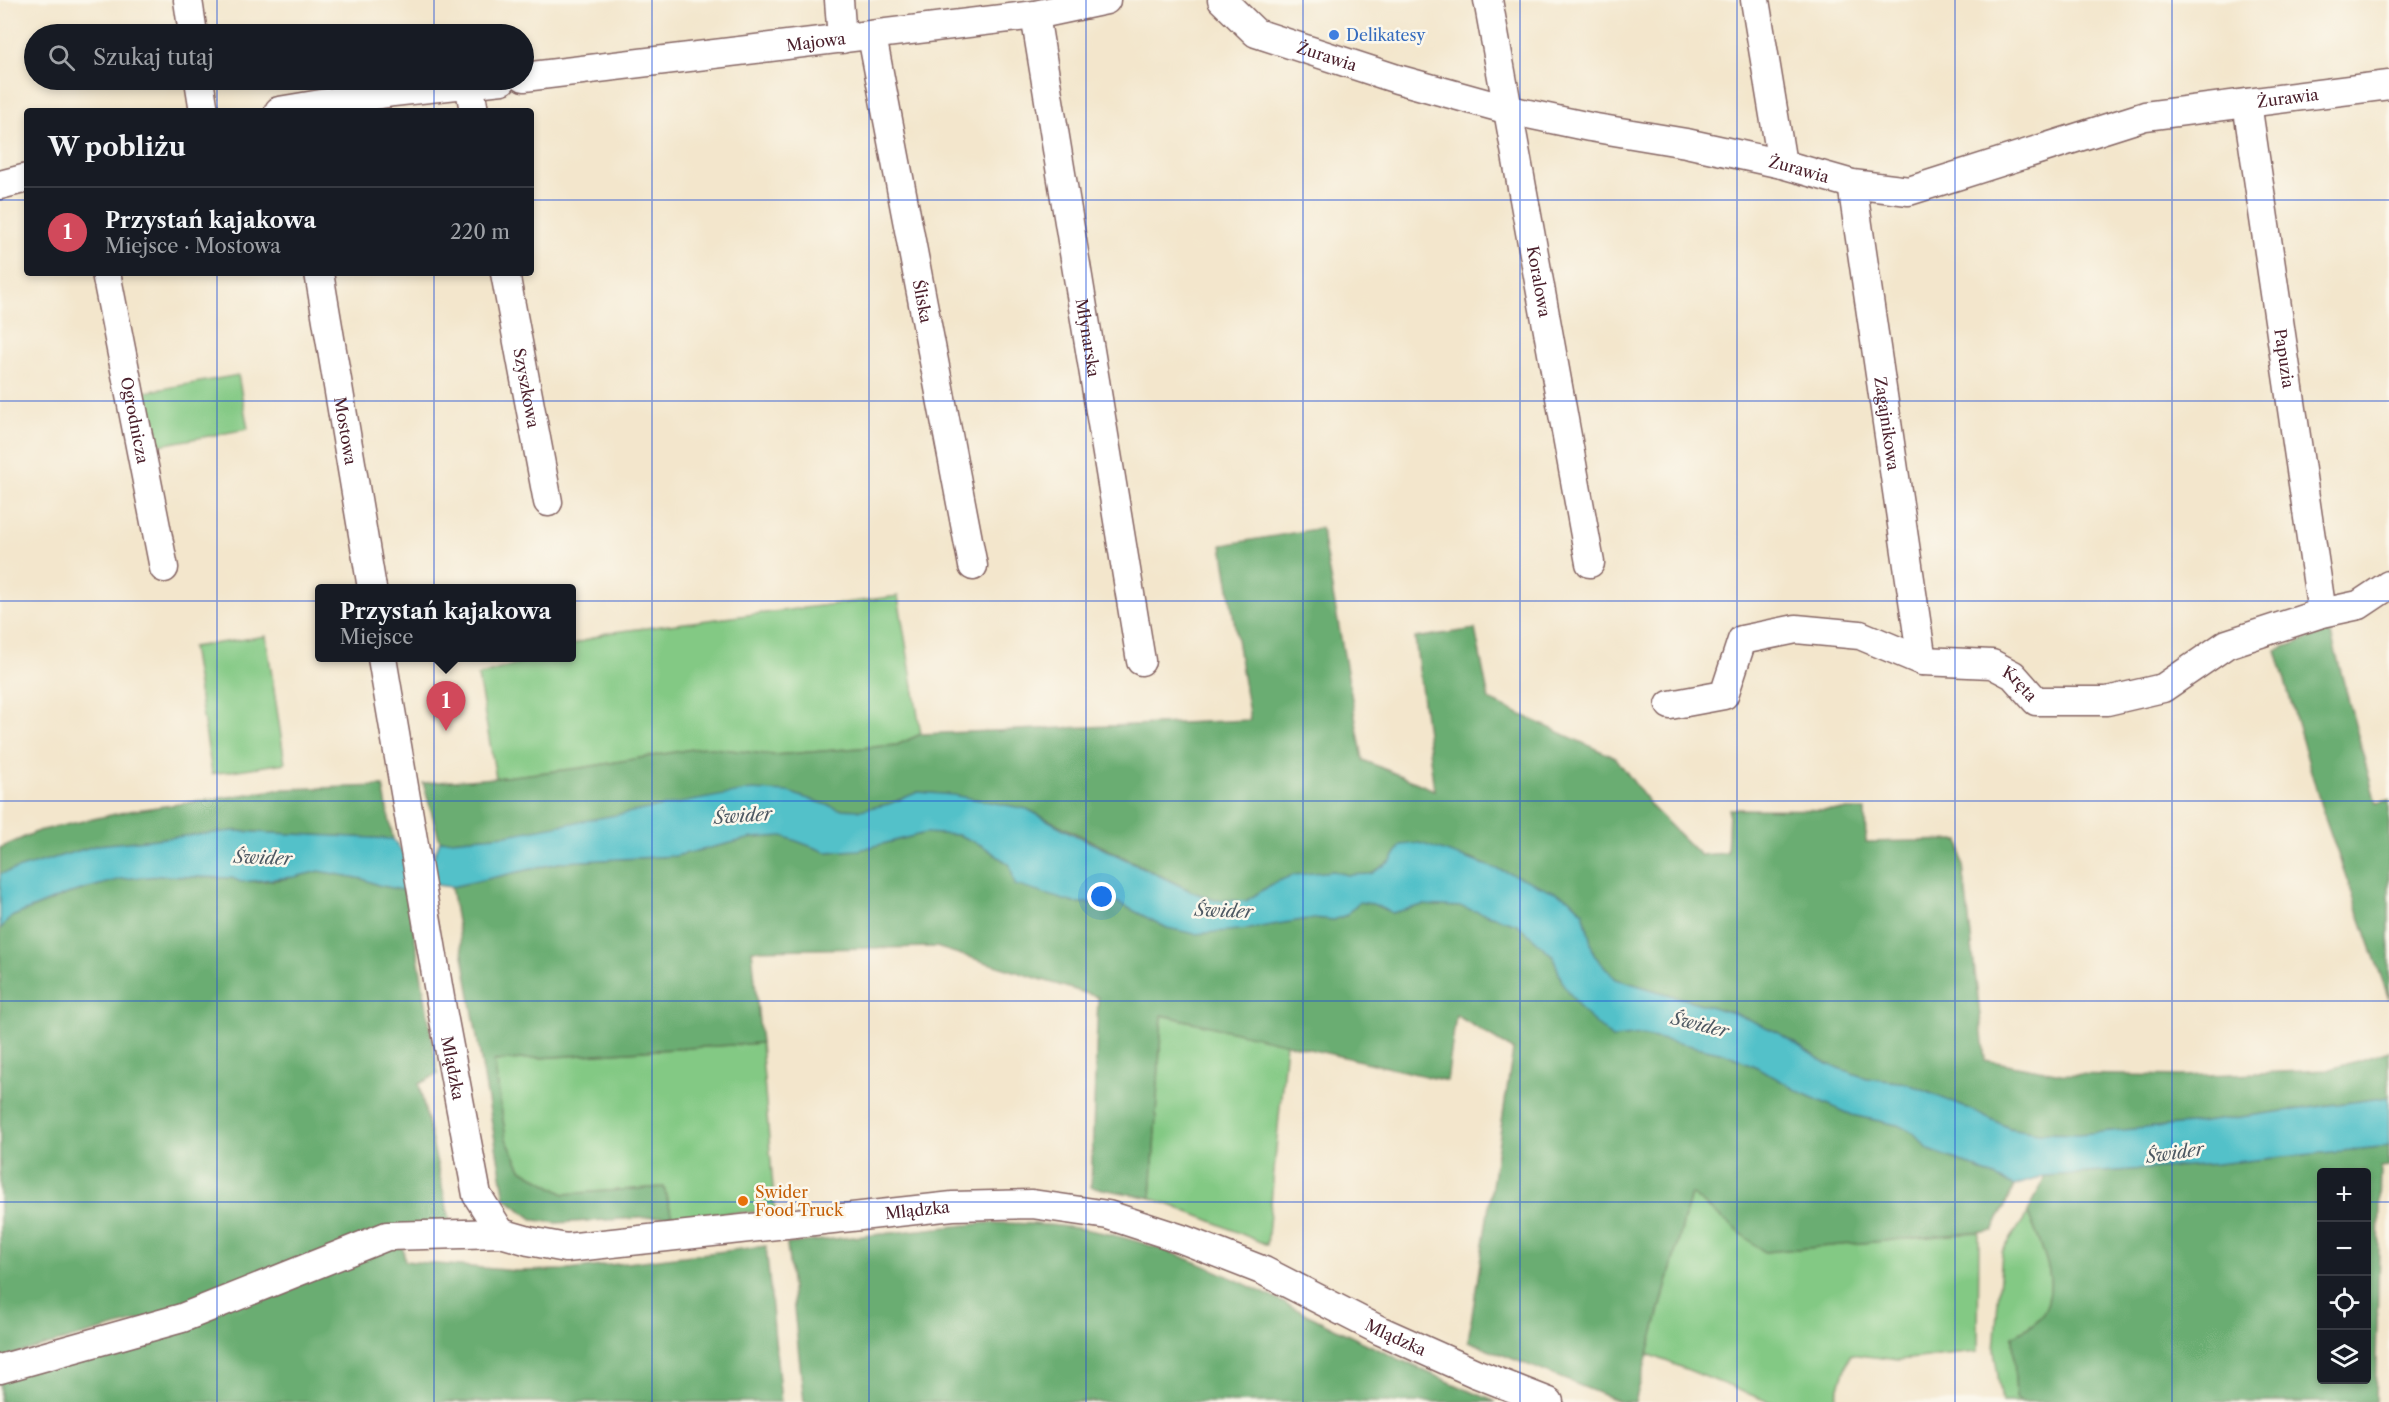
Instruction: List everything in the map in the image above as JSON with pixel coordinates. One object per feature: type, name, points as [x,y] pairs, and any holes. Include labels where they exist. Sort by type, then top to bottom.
[{"type":"street","points":[[188,0],[192,24]]},
{"type":"street","points":[[838,0],[842,39]]},
{"type":"street","name":"Majowa","points":[[534,76],[1035,15],[1106,0]]},
{"type":"street","name":"Żurawia","points":[[1222,0],[1256,33],[1397,79],[1509,110],[1590,128],[1686,143],[1782,164],[1852,184],[1909,191],[2145,116],[2389,86]]},
{"type":"street","name":"Koralowa","points":[[1488,0],[1590,563]]},
{"type":"street","points":[[1755,0],[1782,164]]},
{"type":"street","name":"Młynarska","points":[[1035,15],[1141,661]]},
{"type":"street","name":"Śliska","points":[[872,36],[973,567]]},
{"type":"street","points":[[201,90],[204,108]]},
{"type":"street","points":[[298,108],[410,90]]},
{"type":"street","points":[[470,90],[473,108]]},
{"type":"street","name":"Papuzia","points":[[2247,104],[2322,613]]},
{"type":"street","points":[[0,185],[24,179]]},
{"type":"street","name":"Zagajnikowa","points":[[1852,184],[1922,661]]},
{"type":"street","name":"Ogrodnicza","points":[[107,276],[164,568]]},
{"type":"street","name":"Mostowa","points":[[320,276],[371,584]]},
{"type":"street","name":"Szyszkowa","points":[[506,276],[548,502]]},
{"type":"street","name":"Kręta","points":[[1670,705],[1724,695],[1742,640],[1796,629],[1860,635],[1922,661],[1992,664],[2013,675],[2036,701],[2107,701],[2163,688],[2227,644],[2322,613],[2359,605],[2389,585]]},
{"type":"street","name":"Mlądzka","points":[[383,662],[439,992],[477,1195],[501,1233],[566,1248],[953,1206],[1032,1204],[1108,1215],[1182,1239],[1264,1271],[1381,1330],[1475,1373],[1549,1402]]},
{"type":"street","points":[[0,1369],[182,1318],[387,1236],[501,1233]]},
{"type":"green space","points":[[238,375],[248,429],[149,447],[139,393]]},
{"type":"green space","points":[[1321,528],[1363,760],[1434,790],[1415,638],[1475,629],[1489,700],[1616,758],[1652,807],[1700,855],[1727,853],[1729,809],[1865,810],[1866,842],[1960,840],[1985,1060],[2061,1074],[2184,1076],[2328,1070],[2389,1051],[2389,1097],[2189,1124],[2079,1134],[2038,1133],[2009,1128],[1906,1083],[1866,1078],[1827,1064],[1777,1032],[1736,1014],[1616,979],[1594,955],[1583,912],[1569,898],[1471,859],[1401,845],[1391,861],[1371,874],[1348,875],[1333,871],[1274,883],[1246,901],[1214,900],[1193,892],[1027,809],[953,795],[918,792],[889,804],[861,810],[839,809],[788,792],[507,835],[440,841],[423,783],[496,778],[581,768],[704,747],[774,755],[897,745],[921,734],[1250,720],[1222,545]]},
{"type":"green space","points":[[898,596],[921,734],[897,745],[774,755],[704,747],[581,768],[496,778],[478,676],[522,662],[576,662],[576,644],[606,633]]},
{"type":"green space","points":[[2330,631],[2376,803],[2389,800],[2389,999],[2321,806],[2276,650]]},
{"type":"green space","points":[[266,636],[285,763],[212,774],[192,647]]},
{"type":"green space","points":[[383,786],[393,839],[234,831],[98,845],[0,874],[0,848],[38,831],[129,811],[283,789]]},
{"type":"green space","points":[[925,833],[959,835],[983,846],[1074,903],[1117,902],[1167,928],[1249,929],[1314,918],[1334,920],[1346,915],[1359,902],[1373,904],[1392,913],[1423,905],[1462,907],[1518,924],[1553,956],[1563,984],[1612,1038],[1642,1035],[1724,1053],[1757,1067],[1800,1092],[1852,1115],[1902,1126],[1914,1133],[1929,1150],[1960,1161],[2014,1186],[1993,1231],[1764,1252],[1691,1194],[1635,1402],[1621,1402],[1468,1341],[1513,1050],[1456,1015],[1447,1081],[1162,1015],[1151,1198],[1091,1187],[1098,997],[936,947],[752,950],[761,1043],[494,1061],[506,1139],[521,1169],[564,1194],[664,1187],[672,1216],[557,1223],[534,1220],[505,1198],[451,887],[563,862],[675,856],[752,838],[783,836],[826,852],[859,850]]},
{"type":"green space","points":[[319,871],[363,879],[378,885],[407,891],[438,1074],[419,1084],[451,1226],[177,1310],[0,1358],[0,929],[11,917],[68,894],[121,879],[160,876],[232,878],[252,882]]},
{"type":"green space","points":[[1162,1015],[1286,1043],[1267,1245],[1151,1198]]},
{"type":"green space","points":[[761,1043],[775,1211],[672,1216],[664,1187],[564,1194],[521,1169],[506,1139],[494,1061]]},
{"type":"green space","points":[[2389,1146],[2389,1167],[2381,1168],[2375,1402],[2021,1402],[2016,1398],[2013,1336],[2038,1320],[2047,1305],[2050,1292],[2048,1265],[2028,1213],[2045,1176],[2216,1164]]},
{"type":"green space","points":[[1691,1194],[1765,1252],[1979,1232],[1978,1352],[1898,1360],[1850,1354],[1834,1402],[1769,1402],[1648,1354]]},
{"type":"green space","points":[[2028,1213],[2048,1265],[2050,1292],[2047,1305],[2038,1320],[2013,1336],[2016,1398],[2021,1402],[2002,1402],[1994,1350],[2002,1252]]},
{"type":"green space","points":[[985,1223],[1039,1224],[1080,1229],[1153,1246],[1237,1280],[1384,1352],[1496,1402],[804,1402],[787,1244]]},
{"type":"green space","points":[[402,1244],[405,1261],[516,1271],[568,1270],[766,1246],[781,1402],[0,1402],[0,1379]]},
{"type":"water","name":"Świder","points":[[751,790],[788,792],[839,809],[860,810],[889,804],[918,792],[953,795],[1027,809],[1073,834],[1214,900],[1246,901],[1274,883],[1293,875],[1333,871],[1348,875],[1371,874],[1391,861],[1401,845],[1420,843],[1512,874],[1569,898],[1583,912],[1594,955],[1616,979],[1736,1014],[1777,1032],[1827,1064],[1866,1078],[1906,1083],[2009,1128],[2038,1133],[2079,1134],[2189,1124],[2389,1097],[2389,1146],[2216,1164],[2045,1176],[2014,1186],[1960,1161],[1929,1150],[1914,1133],[1902,1126],[1852,1115],[1800,1092],[1757,1067],[1724,1053],[1642,1035],[1612,1038],[1584,1013],[1563,984],[1553,956],[1517,924],[1462,907],[1423,905],[1392,913],[1373,904],[1359,902],[1346,915],[1334,920],[1314,918],[1249,929],[1195,934],[1167,928],[1117,902],[1074,903],[1015,885],[1010,865],[983,846],[959,835],[925,833],[859,850],[826,852],[783,836],[752,838],[675,856],[563,862],[451,887],[423,883],[407,891],[378,885],[363,879],[319,871],[294,877],[241,882],[232,878],[160,876],[121,879],[67,894],[11,917],[0,929],[0,874],[98,845],[234,831],[393,839],[407,858],[433,859],[440,841],[507,835]]},
{"type":"place","name":"Delikatesy","points":[[1334,35]]},
{"type":"place","name":"Przystań kajakowa","points":[[446,731]]},
{"type":"place","name":"Swider Food Truck","points":[[743,1201]]}]
